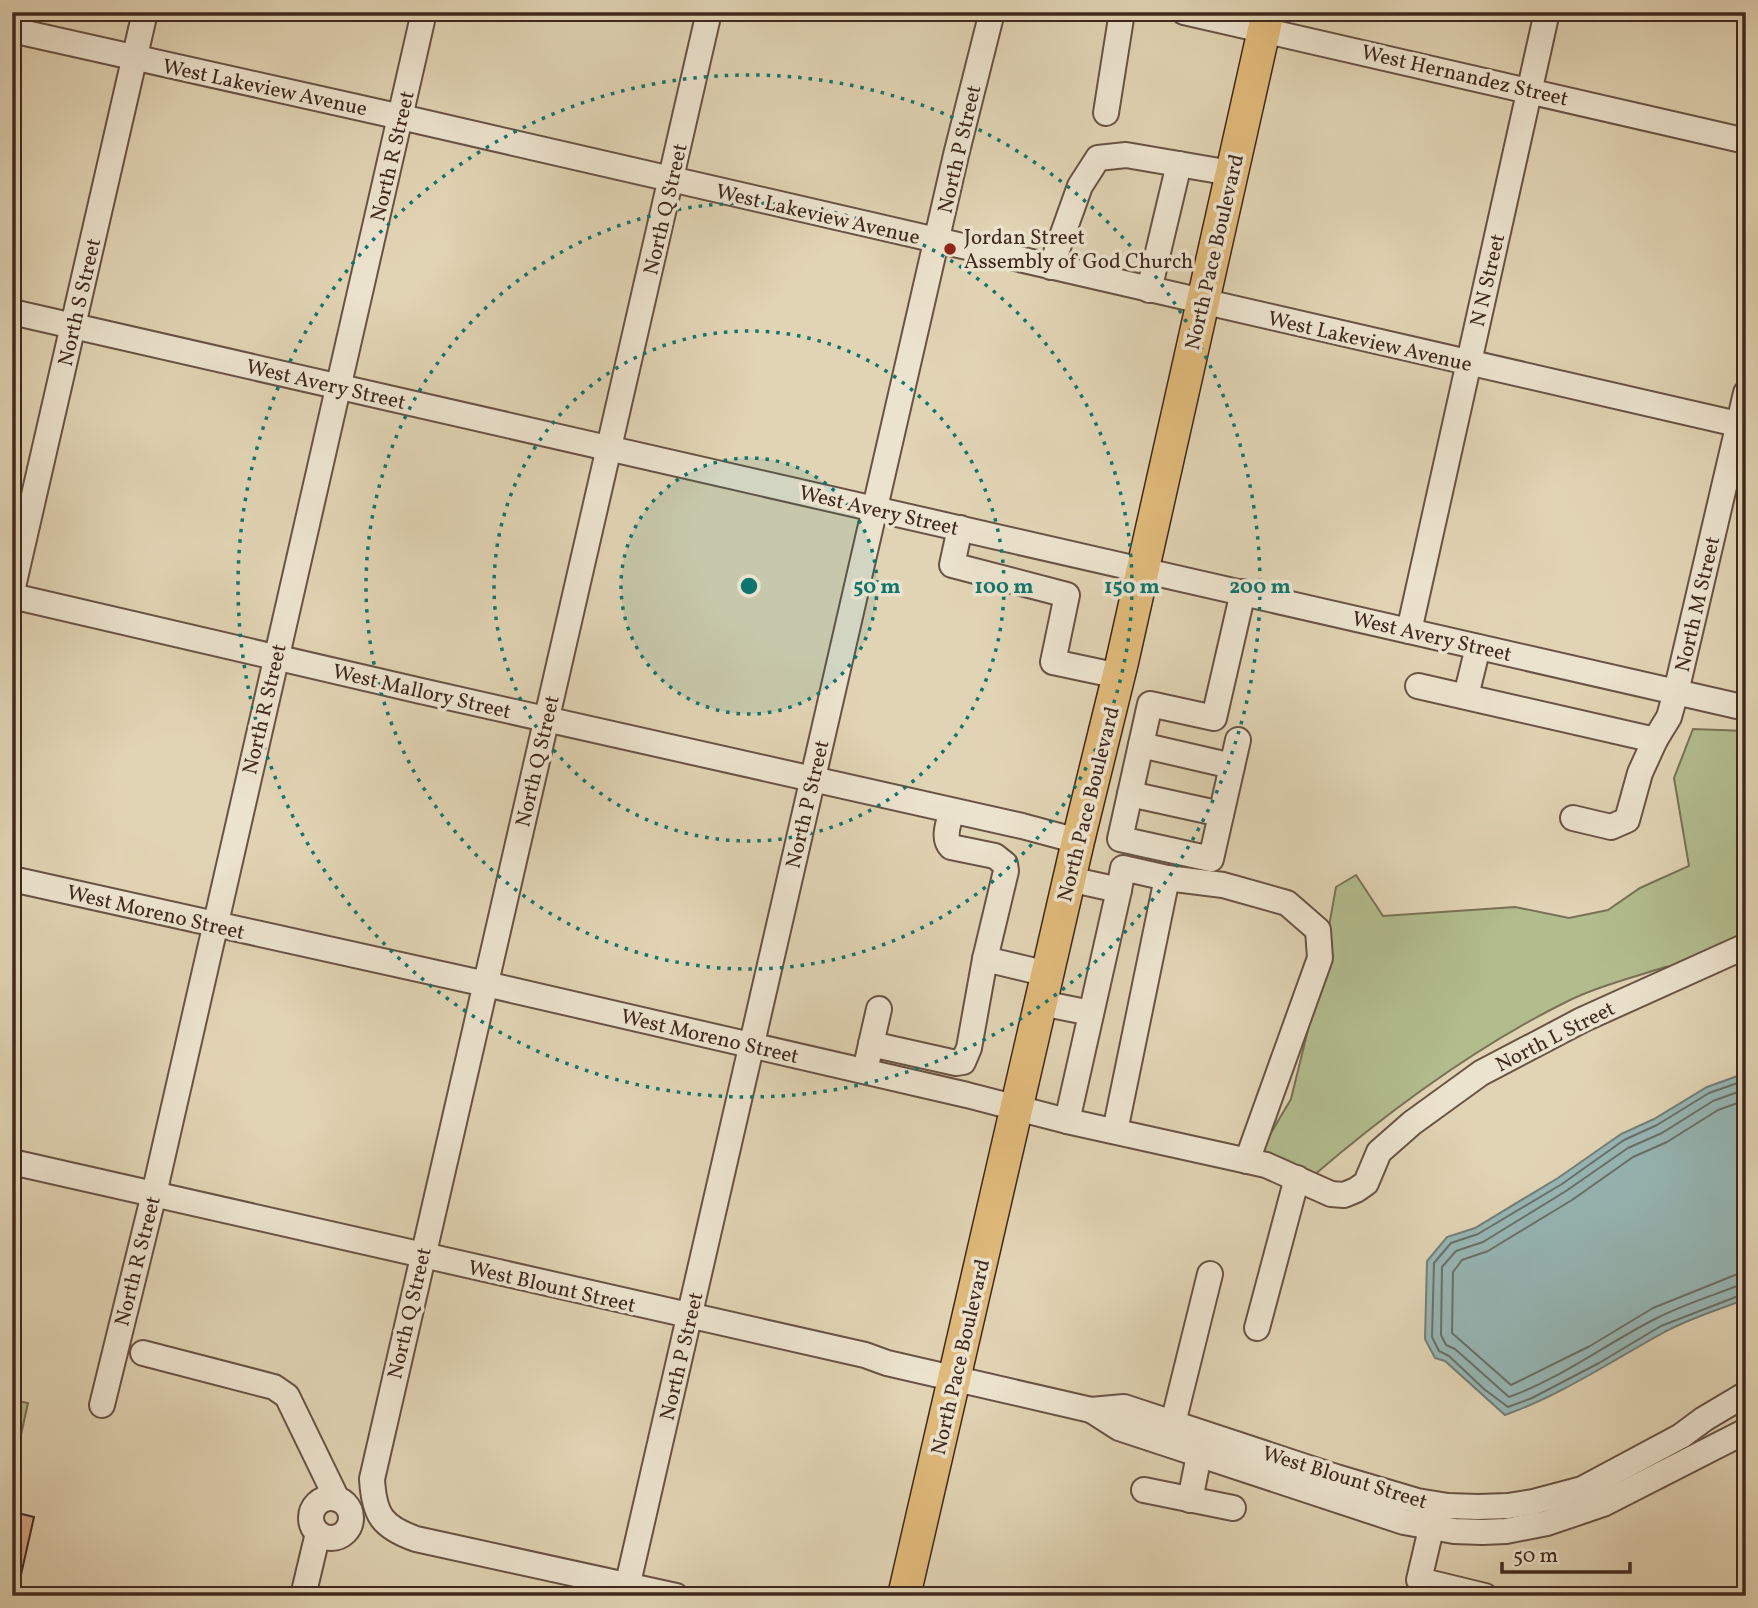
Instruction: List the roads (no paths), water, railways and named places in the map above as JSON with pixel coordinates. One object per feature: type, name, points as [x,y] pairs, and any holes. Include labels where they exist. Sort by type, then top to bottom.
[{"type":"main road","name":"North Pace Boulevard","points":[[904,1596],[1069,879],[1119,676],[1266,21]]},
{"type":"street","name":"North S Street","points":[[12,593],[145,12]]},
{"type":"street","name":"North R Street","points":[[102,1405],[153,1194],[424,12]]},
{"type":"street","name":"North Q Street","points":[[376,1510],[373,1498],[373,1465],[709,12]]},
{"type":"street","name":"North P Street","points":[[627,1591],[992,12]]},
{"type":"street","points":[[1106,113],[1122,12]]},
{"type":"street","name":"West Hernandez Street","points":[[1184,12],[1266,21],[1530,90],[1746,141]]},
{"type":"street","name":"N N Street","points":[[1409,631],[1548,12]]},
{"type":"street","name":"West Lakeview Avenue","points":[[12,30],[1742,425]]},
{"type":"street","points":[[1051,267],[1080,186],[1098,158],[1126,155],[1231,173]]},
{"type":"street","points":[[1149,290],[1179,164]]},
{"type":"street","name":"West Avery Street","points":[[12,312],[1746,708]]},
{"type":"street","name":"North M Street","points":[[1573,818],[1611,827],[1628,820],[1640,774],[1669,717],[1676,692],[1742,425],[1746,393]]},
{"type":"street","points":[[960,528],[952,565],[1068,595],[1053,662],[1119,676]]},
{"type":"street","name":"West Mallory Street","points":[[12,593],[276,657],[1078,841]]},
{"type":"street","points":[[1238,740],[1210,859],[1120,839],[1150,704],[1214,718],[1243,593]]},
{"type":"street","points":[[1466,696],[1478,647]]},
{"type":"street","points":[[1419,686],[1655,740]]},
{"type":"street","points":[[1141,746],[1232,766]]},
{"type":"street","points":[[1130,794],[1221,814]]},
{"type":"street","points":[[871,1044],[956,1063],[963,1062],[969,1048],[985,959],[1006,871],[1005,864],[995,856],[951,847],[947,843],[951,811]]},
{"type":"street","points":[[1067,1121],[1123,869],[1223,885],[1287,903],[1318,930],[1320,958],[1247,1160]]},
{"type":"street","points":[[1115,1131],[1167,878]]},
{"type":"street","name":"West Moreno Street","points":[[12,879],[486,984],[1067,1121],[1247,1160],[1297,1178],[1325,1193],[1344,1195],[1366,1183],[1379,1152]]},
{"type":"street","points":[[1069,879],[1119,890]]},
{"type":"street","name":"North L Street","points":[[1379,1152],[1412,1123],[1481,1073],[1581,1020],[1746,946]]},
{"type":"street","points":[[985,959],[1091,1013]]},
{"type":"street","points":[[865,1072],[879,1009]]},
{"type":"street","name":"West Blount Street","points":[[12,1162],[865,1355],[887,1363],[1091,1410],[1124,1407],[1173,1423],[1332,1488],[1404,1522],[1434,1516],[1454,1531],[1506,1531],[1547,1524],[1599,1493],[1704,1419],[1746,1394]]},
{"type":"street","points":[[1257,1328],[1297,1178]]},
{"type":"street","points":[[1173,1423],[1210,1274]]},
{"type":"street","points":[[143,1353],[274,1387],[287,1396],[350,1525],[342,1535],[330,1538],[318,1533],[303,1596]]},
{"type":"street","name":"West Blount Street","points":[[1091,1410],[1119,1428],[1199,1455],[1332,1488]]},
{"type":"street","name":"West Blount Street","points":[[1599,1493],[1746,1431]]},
{"type":"street","points":[[1190,1500],[1199,1455]]},
{"type":"street","points":[[1143,1490],[1233,1508]]},
{"type":"street","points":[[343,1506],[376,1510],[390,1527],[416,1539],[627,1591],[676,1596]]},
{"type":"street","points":[[1434,1516],[1419,1580],[1485,1596]]},
{"type":"water","points":[[1746,1073],[1746,1299],[1671,1329],[1566,1388],[1505,1415],[1445,1361],[1435,1358],[1425,1339],[1427,1261],[1447,1237],[1475,1228],[1558,1178],[1621,1134],[1654,1119],[1707,1087]]},
{"type":"place","name":"Jordan Street Assembly of God Church","points":[[950,249]]}]
